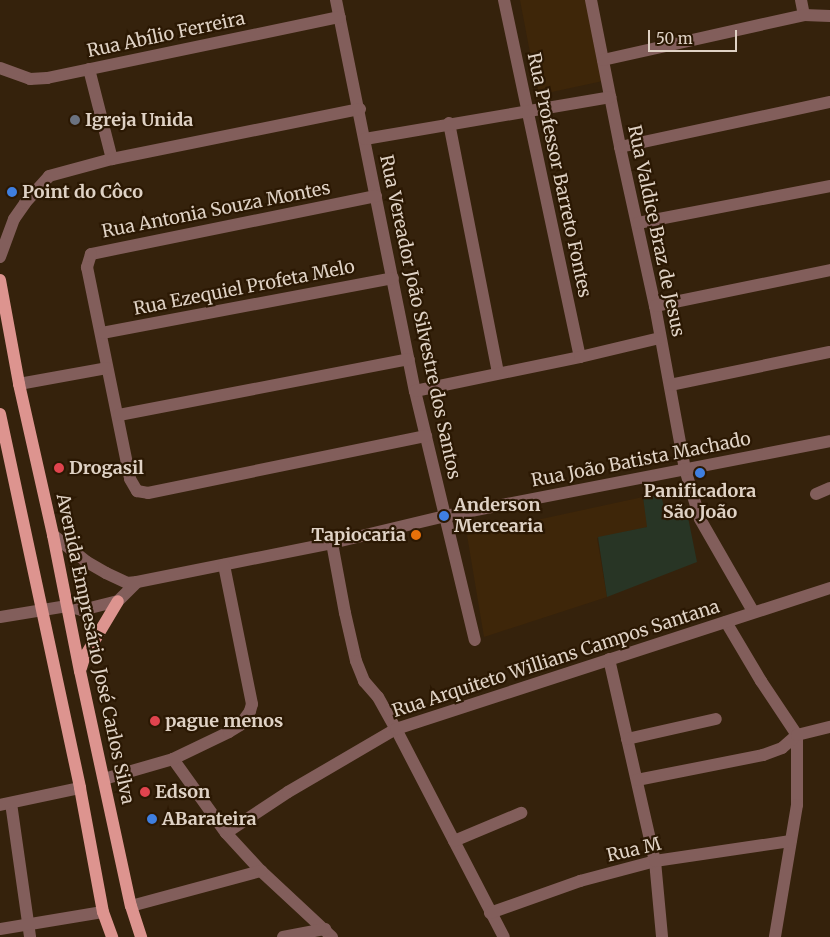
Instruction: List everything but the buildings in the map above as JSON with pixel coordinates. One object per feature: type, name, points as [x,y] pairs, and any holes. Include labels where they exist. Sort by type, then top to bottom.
[{"type":"main road","name":"Avenida Empresário José Carlos Silva","points":[[0,280],[19,384],[53,535],[80,671],[131,906],[141,937]]},
{"type":"main road","points":[[0,414],[80,788],[103,912],[112,937]]},
{"type":"main road","points":[[80,671],[84,658],[118,602]]},
{"type":"street","name":"Rua Vereador João Silvestre dos Santos","points":[[336,0],[360,109],[415,391],[475,640]]},
{"type":"street","name":"Rua Professor Barreto Fontes","points":[[504,0],[580,357]]},
{"type":"street","name":"Rua Valdice Braz de Jesus","points":[[591,0],[620,147],[655,306],[685,470],[700,519],[753,611]]},
{"type":"street","points":[[802,0],[804,15]]},
{"type":"street","points":[[603,60],[804,15],[830,16]]},
{"type":"street","name":"Rua Abílio Ferreira","points":[[0,68],[30,79],[47,78],[340,17]]},
{"type":"street","points":[[88,69],[112,159]]},
{"type":"street","points":[[365,139],[449,123],[610,97]]},
{"type":"street","points":[[620,147],[830,102]]},
{"type":"street","points":[[0,257],[14,219],[25,203],[49,176],[112,159],[360,109]]},
{"type":"street","points":[[449,123],[498,372]]},
{"type":"street","points":[[638,223],[830,186]]},
{"type":"street","name":"Rua Antonia Souza Montes","points":[[376,196],[91,254],[87,267],[102,333],[107,368],[119,415],[130,479],[137,490],[144,493],[426,436]]},
{"type":"street","points":[[655,306],[830,270]]},
{"type":"street","name":"Rua Ezequiel Profeta Melo","points":[[102,333],[393,278]]},
{"type":"street","points":[[415,391],[498,372],[580,357],[660,338]]},
{"type":"street","points":[[670,386],[830,352]]},
{"type":"street","points":[[119,415],[409,359]]},
{"type":"street","points":[[19,384],[107,368]]},
{"type":"street","name":"Rua João Batista Machado","points":[[132,583],[332,543],[445,516],[830,441]]},
{"type":"street","points":[[816,494],[830,488]]},
{"type":"street","points":[[0,617],[67,606],[82,610],[118,602],[132,583],[87,562],[53,535]]},
{"type":"street","points":[[332,543],[344,613],[356,661],[364,681],[378,697],[396,729],[504,937]]},
{"type":"street","points":[[104,779],[173,759],[229,732],[240,725],[250,711],[252,704],[224,566]]},
{"type":"street","name":"Rua Arquiteto Willians Campos Santana","points":[[226,833],[288,792],[396,729],[726,622],[753,611],[830,588]]},
{"type":"street","points":[[726,622],[797,736],[798,805],[775,937]]},
{"type":"street","points":[[609,659],[655,861],[662,937]]},
{"type":"street","points":[[627,739],[716,719]]},
{"type":"street","points":[[638,780],[763,754],[782,748],[797,736],[830,727]]},
{"type":"street","points":[[173,759],[226,833],[261,871],[328,933]]},
{"type":"street","points":[[30,937],[5,804],[80,788]]},
{"type":"street","points":[[454,841],[521,813]]},
{"type":"street","name":"Rua M","points":[[490,913],[580,881],[655,861],[791,841]]},
{"type":"street","points":[[131,906],[261,871]]},
{"type":"street","points":[[0,930],[103,912]]},
{"type":"street","points":[[283,937],[328,933]]},
{"type":"shaded area","points":[[520,0],[586,0],[603,81],[538,95]]},
{"type":"shaded area","points":[[643,497],[648,527],[597,538],[607,597],[484,637],[467,535]]},
{"type":"green space","points":[[661,495],[665,511],[686,507],[697,562],[607,597],[598,537],[647,527],[643,497]]},
{"type":"place","name":"Igreja Unida","points":[[75,120]]},
{"type":"place","name":"Point do Côco","points":[[12,192]]},
{"type":"place","name":"Drogasil","points":[[59,468]]},
{"type":"place","name":"Panificadora São João","points":[[700,473]]},
{"type":"place","name":"Anderson Mercearia","points":[[444,516]]},
{"type":"place","name":"Tapiocaria","points":[[416,535]]},
{"type":"place","name":"pague menos","points":[[155,721]]},
{"type":"place","name":"Edson","points":[[145,792]]},
{"type":"place","name":"ABarateira","points":[[152,819]]}]
